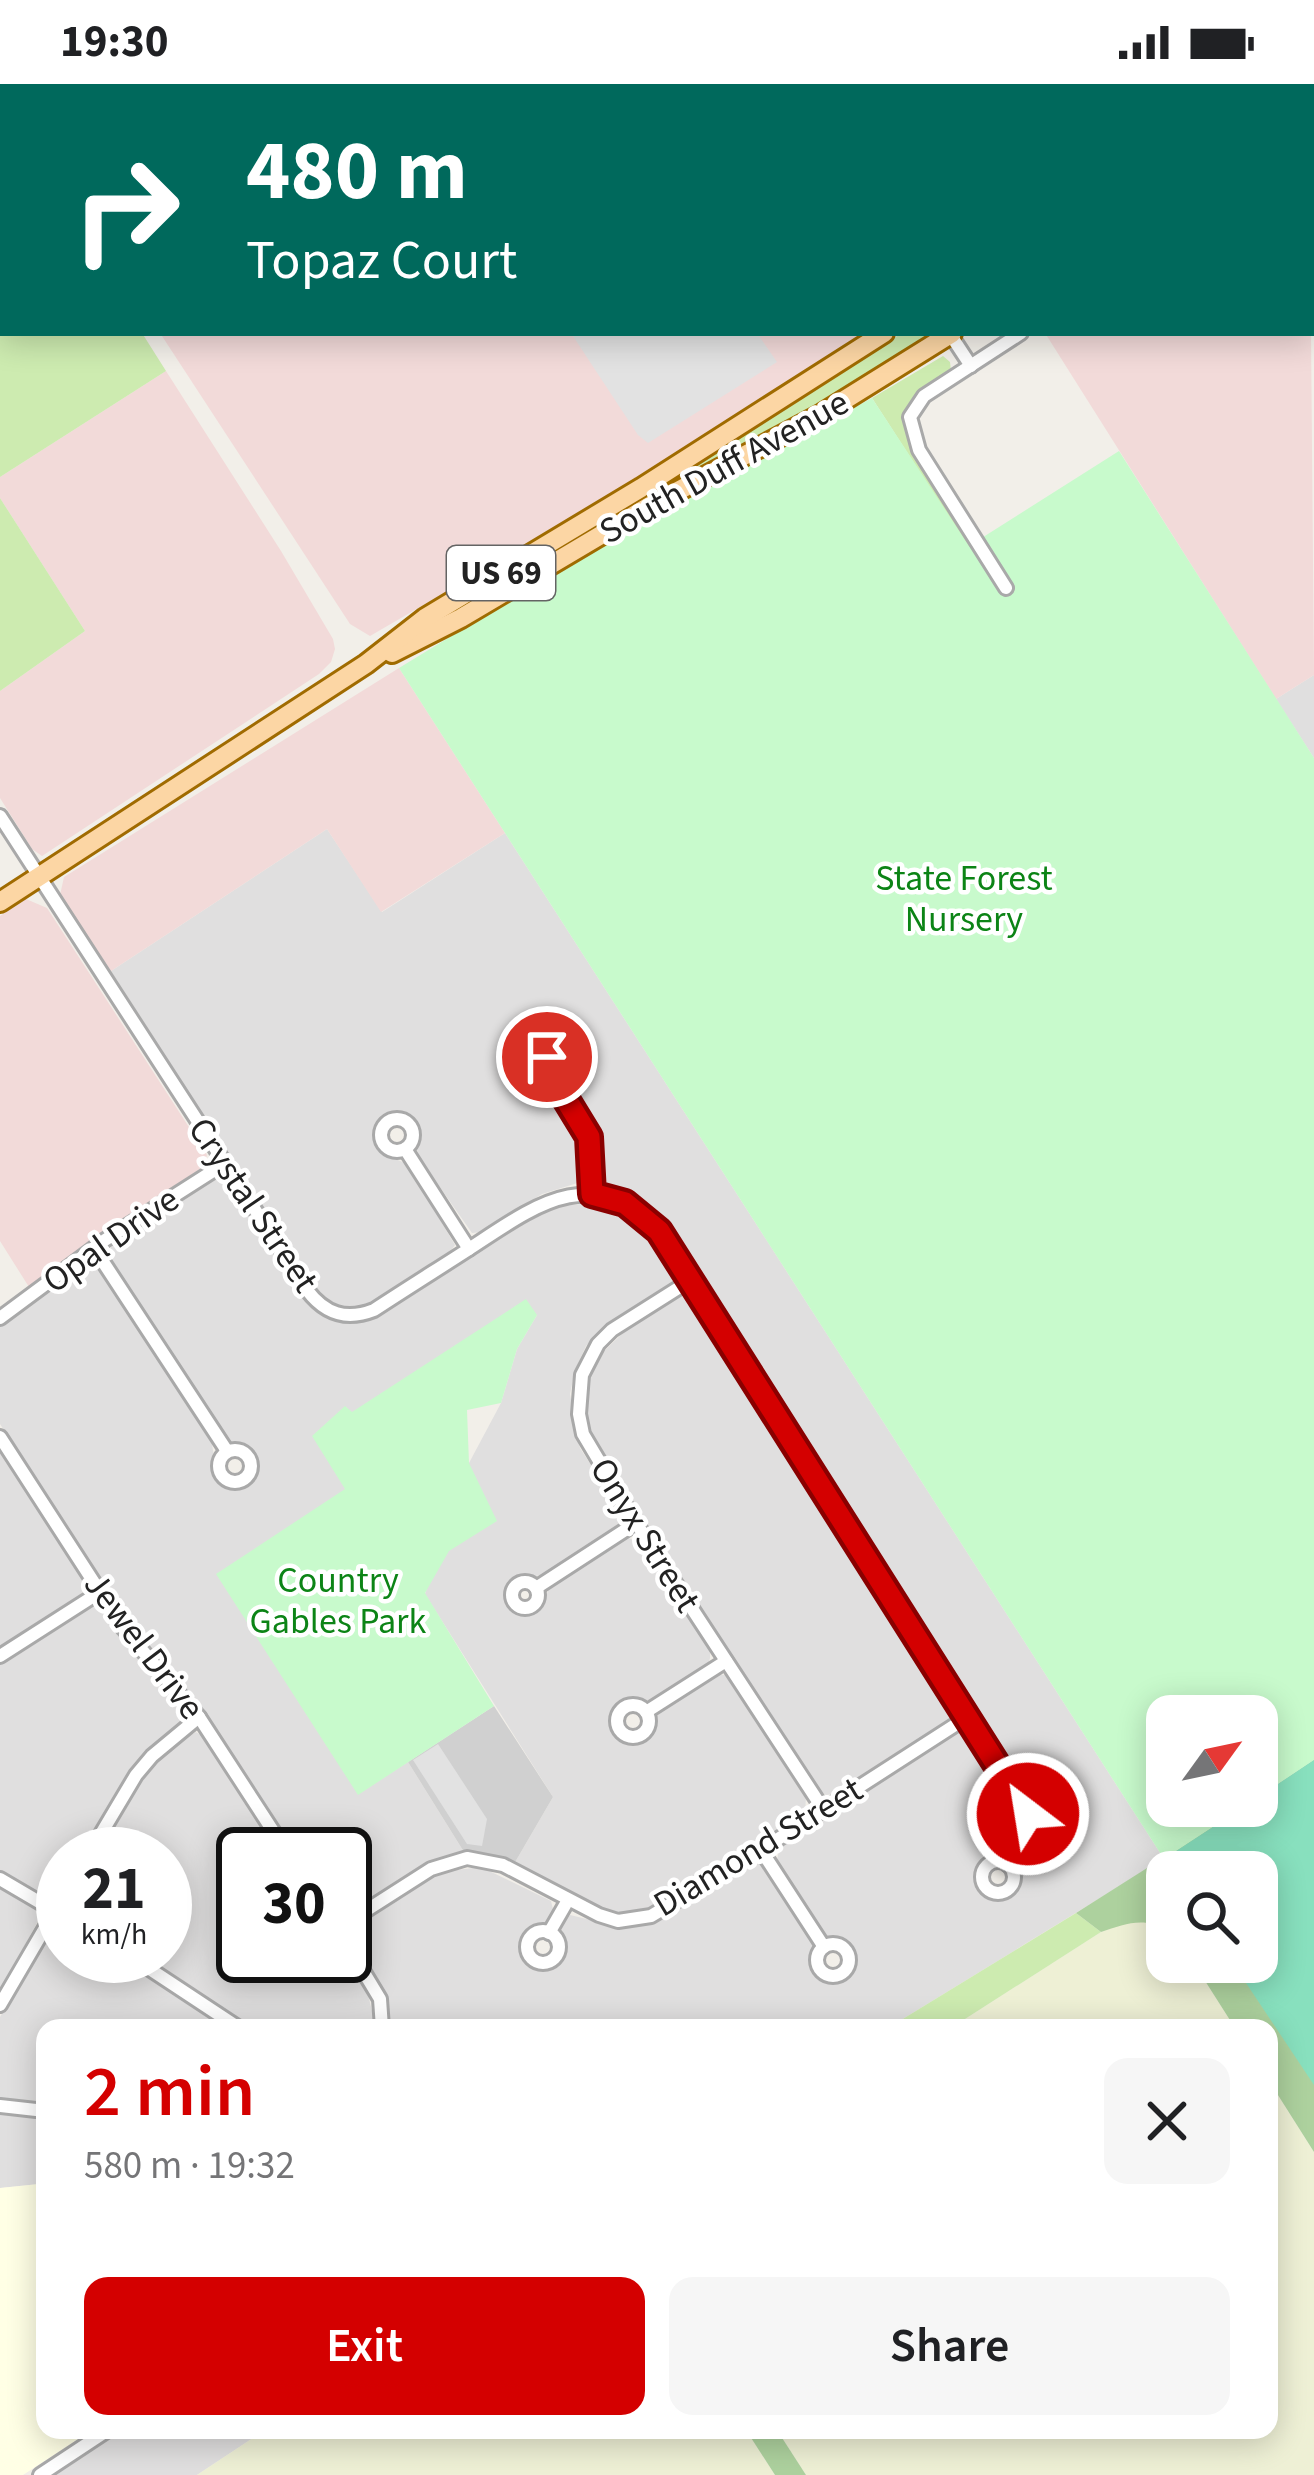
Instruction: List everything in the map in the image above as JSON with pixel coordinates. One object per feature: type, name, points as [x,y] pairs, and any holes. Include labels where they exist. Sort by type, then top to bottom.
[{"type":"main road","name":"South Duff Avenue","points":[[0,902],[366,664],[425,618],[879,336]]},
{"type":"main road","name":"South Duff Avenue","points":[[366,664],[461,618],[648,507],[821,414],[945,336]]},
{"type":"street","points":[[952,336],[971,366]]},
{"type":"street","points":[[1006,588],[910,430],[910,417],[918,402],[1016,336]]},
{"type":"street","name":"Crystal Street","points":[[0,816],[316,1302],[339,1315],[374,1310],[548,1200],[592,1194]]},
{"type":"street","points":[[542,1060],[589,1137],[592,1194],[625,1203],[659,1231],[1028,1814],[1027,1844],[1008,1865]]},
{"type":"street","points":[[405,1149],[469,1249]]},
{"type":"street","name":"Opal Drive","points":[[0,1318],[94,1248],[224,1164]]},
{"type":"street","points":[[94,1248],[227,1451]]},
{"type":"street","name":"Onyx Street","points":[[691,1280],[598,1344],[582,1376],[579,1414],[583,1434],[823,1809]]},
{"type":"street","name":"Jewel Drive","points":[[0,1437],[124,1629],[199,1717],[270,1827]]},
{"type":"street","points":[[536,1588],[636,1523]]},
{"type":"street","points":[[0,1656],[100,1592]]},
{"type":"street","points":[[646,1712],[726,1661]]},
{"type":"street","name":"Diamond Street","points":[[372,1907],[430,1869],[467,1858],[503,1865],[618,1921],[651,1916],[969,1716]]},
{"type":"street","points":[[105,1827],[152,1756],[199,1717]]},
{"type":"street","points":[[761,1850],[824,1947]]},
{"type":"street","points":[[0,1880],[36,1901]]},
{"type":"street","points":[[549,1933],[568,1900]]},
{"type":"street","points":[[0,2006],[36,1950]]},
{"type":"street","points":[[171,1983],[225,2019]]},
{"type":"street","points":[[370,1983],[380,1999],[381,2019]]},
{"type":"street","points":[[0,2106],[36,2110]]},
{"type":"street","points":[[40,2475],[94,2439]]},
{"type":"shaded area","points":[[162,336],[864,336],[589,509],[370,636],[350,624]]},
{"type":"shaded area","points":[[573,336],[759,336],[777,362],[648,443]]},
{"type":"shaded area","points":[[1047,336],[1311,336],[1314,675],[1276,699]]},
{"type":"shaded area","points":[[166,371],[281,551],[335,649],[331,662],[319,674],[42,856],[32,849],[0,798],[0,691],[85,631],[0,498],[0,477]]},
{"type":"shaded area","points":[[399,668],[505,833],[381,912],[327,829],[111,971],[60,895],[64,877]]},
{"type":"shaded area","points":[[1314,675],[1314,758],[1276,699]]},
{"type":"shaded area","points":[[327,829],[382,912],[505,833],[1159,1851],[1146,1851],[1146,1870],[903,2019],[388,2019],[383,1992],[372,1971],[372,1917],[439,1872],[481,1867],[551,1901],[554,1913],[549,1922],[530,1929],[520,1944],[527,1962],[544,1968],[563,1954],[561,1926],[570,1915],[616,1926],[650,1923],[748,1864],[761,1864],[814,1945],[814,1972],[837,1983],[852,1973],[854,1954],[849,1946],[825,1935],[777,1860],[780,1845],[963,1730],[973,1737],[1018,1807],[1023,1823],[1022,1836],[1011,1853],[989,1857],[976,1869],[982,1894],[998,1898],[1011,1894],[1038,1831],[1033,1805],[677,1242],[651,1211],[601,1184],[595,1131],[556,1067],[549,1032],[527,1026],[514,1037],[513,1050],[524,1067],[543,1075],[579,1129],[585,1148],[584,1181],[542,1194],[482,1232],[472,1233],[418,1156],[413,1121],[389,1115],[377,1124],[376,1145],[407,1164],[455,1245],[365,1307],[340,1308],[316,1291],[111,971]]},
{"type":"shaded area","points":[[26,899],[47,908],[207,1155],[203,1167],[29,1287],[0,1241],[0,916]]},
{"type":"shaded area","points":[[217,1178],[228,1185],[308,1303],[320,1314],[349,1323],[375,1318],[550,1207],[602,1202],[636,1218],[650,1231],[676,1276],[604,1326],[586,1346],[570,1394],[580,1448],[620,1510],[622,1523],[543,1575],[512,1579],[505,1599],[510,1609],[531,1614],[544,1603],[550,1584],[624,1536],[640,1543],[710,1650],[710,1658],[708,1665],[651,1700],[623,1701],[614,1709],[612,1729],[627,1743],[647,1739],[659,1712],[718,1674],[725,1675],[806,1797],[805,1813],[643,1911],[621,1913],[596,1907],[514,1864],[553,1797],[425,1594],[469,1463],[501,1403],[517,1349],[537,1315],[351,1413],[346,1407],[358,1794],[408,1762],[464,1852],[424,1864],[372,1898],[372,1827],[280,1827],[201,1706],[132,1627],[0,1424],[0,1326],[89,1262],[99,1270],[212,1444],[217,1477],[234,1488],[251,1480],[257,1463],[253,1452],[227,1439],[108,1256],[112,1244]]},
{"type":"shaded area","points":[[684,1294],[696,1300],[954,1711],[945,1724],[833,1794],[818,1790],[599,1451],[589,1428],[588,1378],[598,1357],[630,1326]]},
{"type":"shaded area","points":[[0,1448],[86,1586],[79,1597],[0,1647]]},
{"type":"shaded area","points":[[99,1606],[184,1713],[126,1777],[95,1827],[36,1827],[36,1894],[0,1872],[0,1664],[87,1608]]},
{"type":"shaded area","points":[[494,1706],[553,1797],[514,1864],[492,1855],[464,1852],[408,1762]]},
{"type":"shaded area","points":[[196,1732],[207,1739],[264,1827],[216,1827],[216,1983],[364,1983],[374,2019],[237,2019],[186,1983],[192,1983],[192,1827],[112,1827],[141,1779],[173,1745]]},
{"type":"shaded area","points":[[438,1744],[487,1819],[482,1846],[467,1844],[413,1760]]},
{"type":"shaded area","points":[[0,1887],[34,1907],[36,1924],[0,1992]]},
{"type":"shaded area","points":[[1131,1921],[1146,1922],[1146,1983],[1206,1983],[1229,2019],[965,2019],[1101,1932]]},
{"type":"shaded area","points":[[36,1956],[36,1983],[163,1983],[217,2019],[36,2019],[36,2103],[0,2100],[0,2017]]},
{"type":"shaded area","points":[[1278,2095],[1314,2152],[1314,2475],[806,2475],[783,2439],[1278,2439]]},
{"type":"shaded area","points":[[0,2115],[36,2117],[36,2184],[0,2188]]},
{"type":"shaded area","points":[[36,2184],[36,2439],[78,2439],[23,2475],[0,2475],[0,2188]]},
{"type":"shaded area","points":[[107,2439],[251,2439],[197,2475],[53,2475]]},
{"type":"shaded area","points":[[251,2439],[752,2439],[775,2475],[197,2475]]},
{"type":"green space","points":[[0,336],[144,336],[166,371],[0,477]]},
{"type":"green space","points":[[897,336],[925,336],[811,409],[635,505],[633,501]]},
{"type":"green space","points":[[943,356],[951,371],[915,397],[907,408],[906,422],[918,458],[973,546],[969,548],[872,398]]},
{"type":"green space","name":"State Forest Nursery","points":[[872,398],[969,546],[1119,451],[1314,758],[1314,1760],[1278,1784],[1278,1695],[1146,1695],[1146,1827],[1213,1827],[1176,1851],[1159,1851],[399,668],[609,540]]},
{"type":"green space","points":[[0,498],[85,631],[0,691]]},
{"type":"green space","name":"Country Gables Park","points":[[526,1299],[537,1315],[517,1349],[501,1403],[467,1410],[469,1463],[497,1521],[449,1551],[425,1593],[494,1706],[358,1795],[216,1574],[345,1489],[312,1436],[345,1406],[352,1412]]},
{"type":"green space","points":[[1314,1760],[1314,2152],[1278,2095],[1278,2019],[1229,2019],[1206,1983],[1278,1983],[1278,1851],[1174,1851],[1212,1827],[1278,1827],[1278,1784]]},
{"type":"green space","points":[[1314,1760],[1314,2085],[1278,2031],[1278,2019],[1270,2019],[1246,1983],[1278,1983],[1278,1851],[1176,1851],[1213,1827],[1278,1827],[1278,1784]]},
{"type":"green space","points":[[1146,1869],[1146,1924],[1101,1932],[1076,1913]]},
{"type":"green space","points":[[1076,1913],[1101,1932],[965,2019],[903,2019]]},
{"type":"green space","points":[[752,2439],[783,2439],[806,2475],[775,2475]]},
{"type":"route","points":[[547,1057],[542,1060],[589,1137],[592,1194],[625,1203],[659,1231],[1028,1814]]}]
